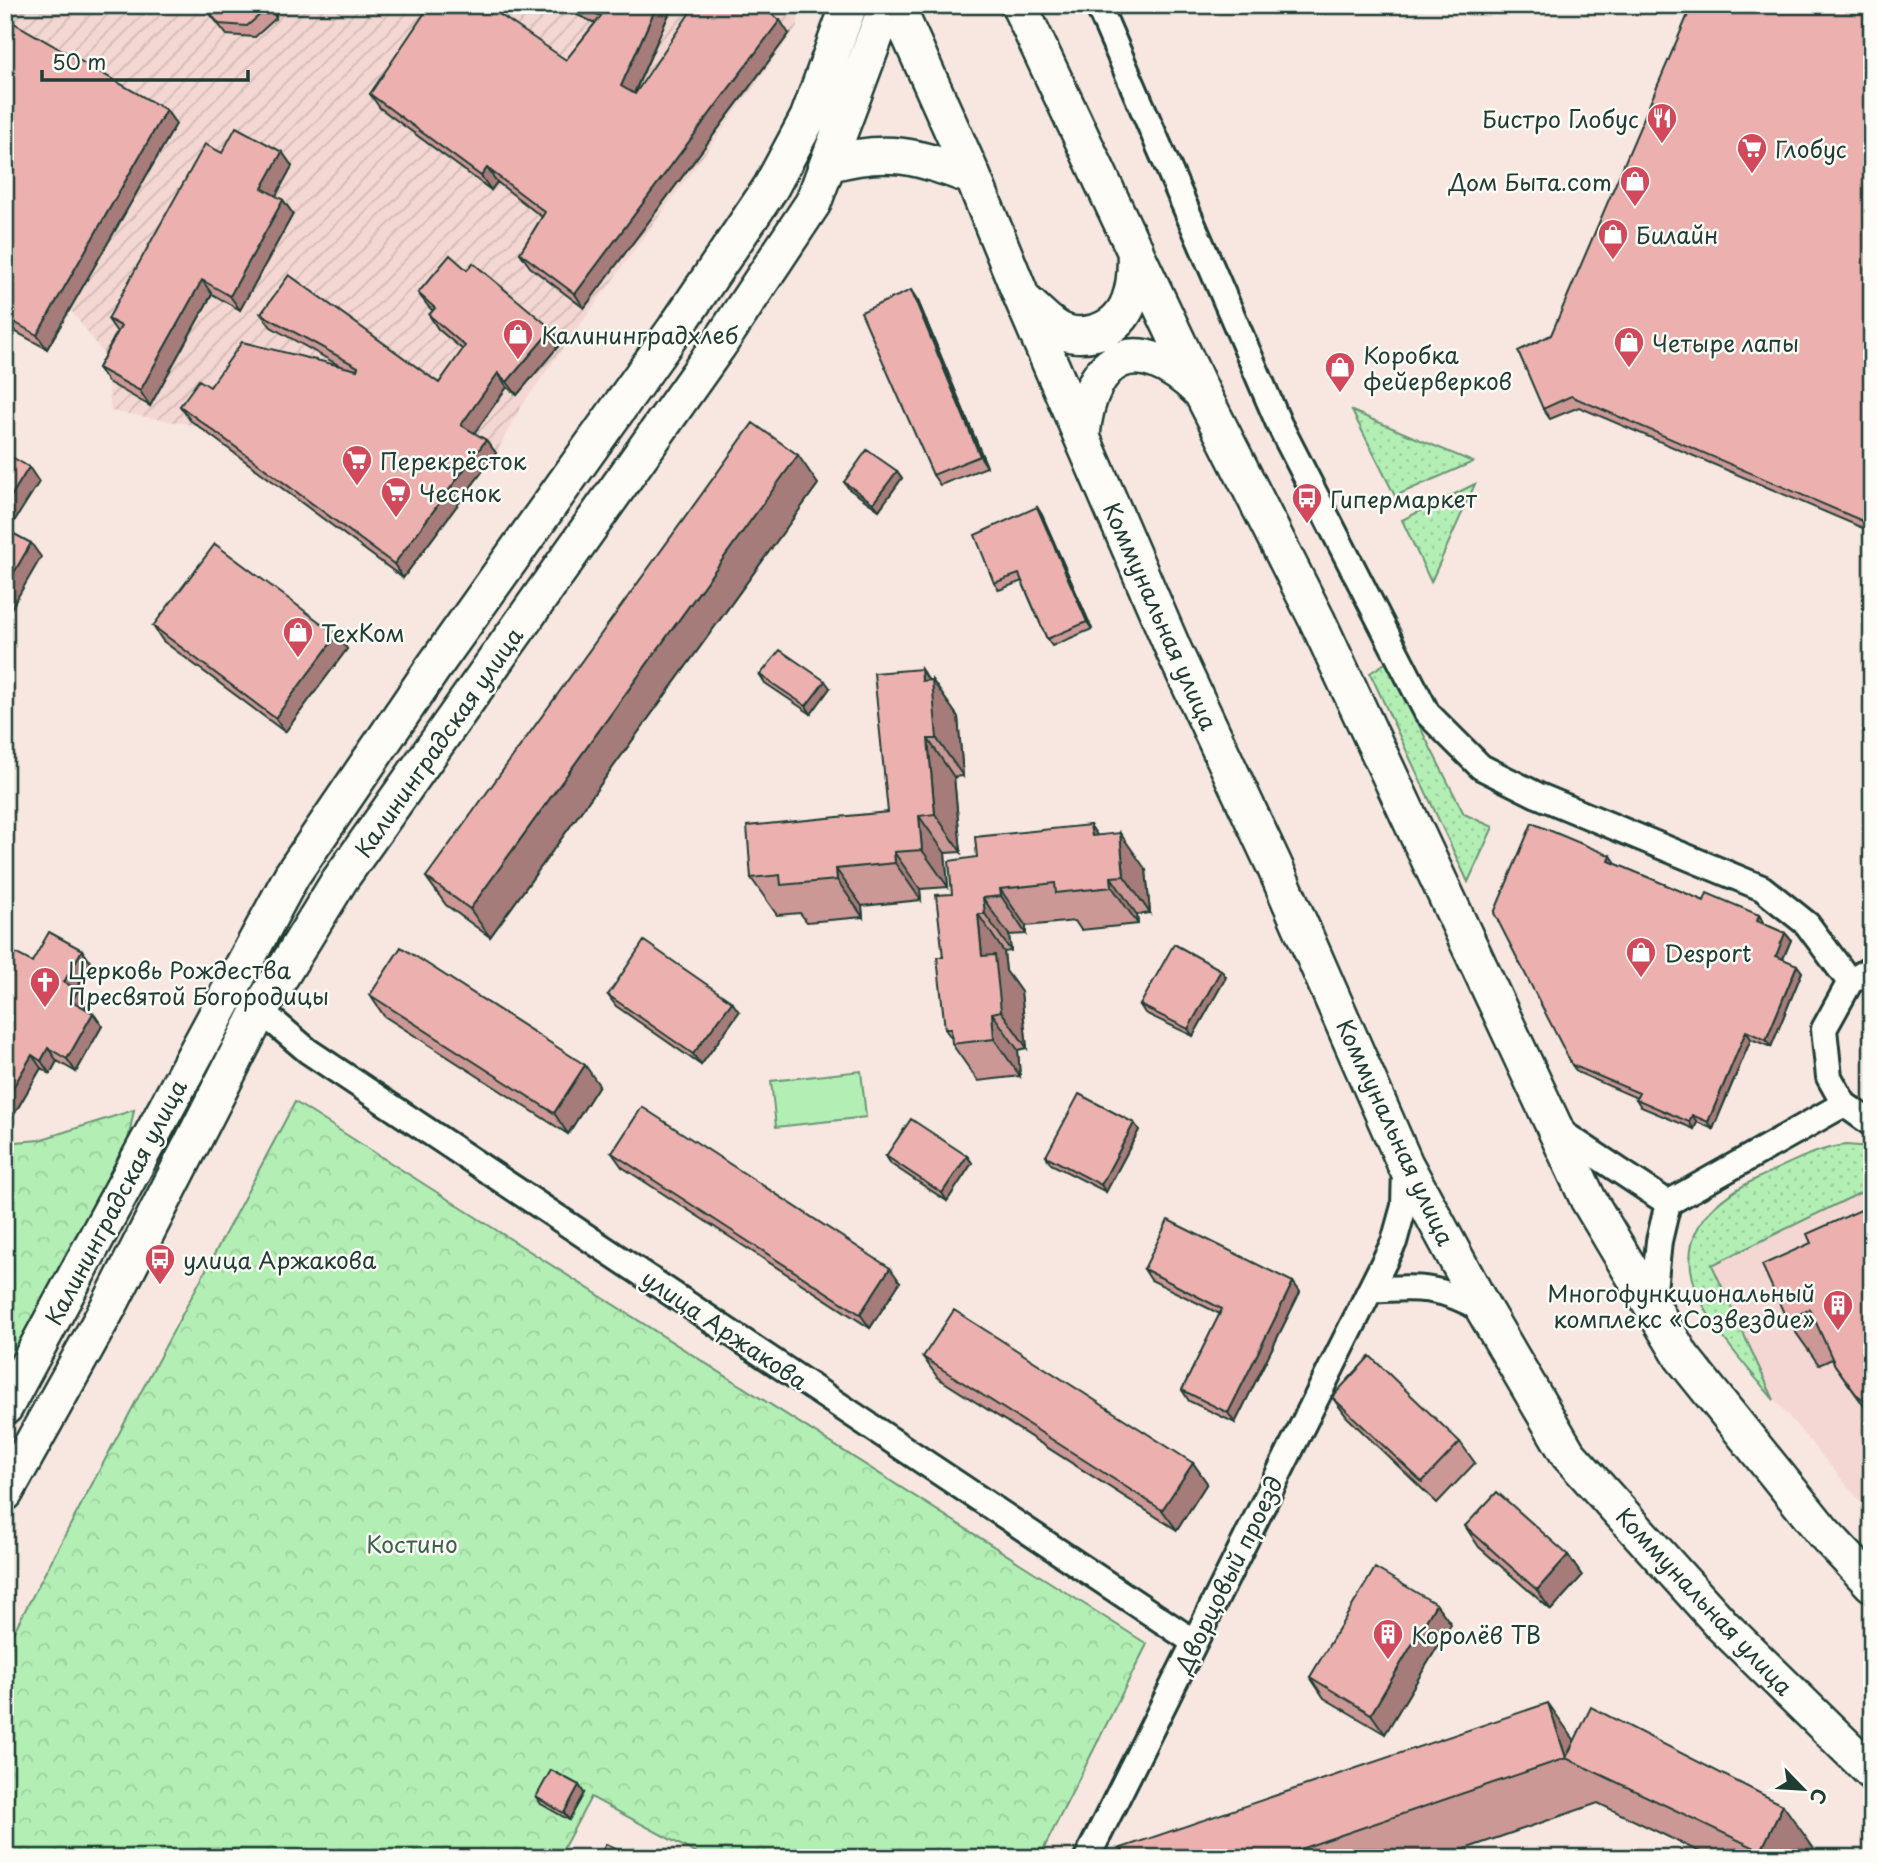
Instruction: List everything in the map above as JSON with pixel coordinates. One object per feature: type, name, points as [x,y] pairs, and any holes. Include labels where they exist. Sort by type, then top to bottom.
[{"type":"main road","name":"Калининградская улица","points":[[5,1407],[292,875],[418,690],[675,329],[771,187],[808,118],[849,5]]},
{"type":"main road","name":"Калининградская улица","points":[[5,1493],[110,1304],[260,1010],[339,881],[779,257],[813,203],[887,5]]},
{"type":"main road","name":"Коммунальная улица","points":[[896,5],[973,177],[1022,299],[1174,651],[1274,865],[1405,1164],[1484,1310],[1568,1454],[1723,1626],[1872,1772]]},
{"type":"main road","name":"Коммунальная улица","points":[[1019,5],[1135,246],[1202,393],[1335,657],[1588,1199],[1682,1357],[1823,1532],[1872,1584]]},
{"type":"main road","points":[[828,164],[862,154],[898,154],[973,177]]},
{"type":"main road","name":"Коммунальная улица","points":[[1022,299],[1056,329],[1080,336],[1108,330],[1126,310],[1137,280],[1135,246]]},
{"type":"main road","name":"Коммунальная улица","points":[[1082,435],[1085,411],[1094,389],[1107,368],[1125,357],[1143,355],[1160,361],[1182,374],[1202,393]]},
{"type":"street","points":[[1098,5],[1279,424],[1427,713],[1480,767],[1537,795],[1762,888],[1807,924],[1850,982]]},
{"type":"street","points":[[1872,968],[1850,982],[1824,1029],[1829,1077],[1844,1104],[1872,1124]]},
{"type":"street","name":"улица Аржакова","points":[[260,1010],[320,1059],[1194,1642]]},
{"type":"street","points":[[1652,1309],[1659,1241],[1668,1203],[1844,1104]]},
{"type":"street","points":[[1552,1125],[1668,1203]]},
{"type":"street","name":"Дворцовый проезд","points":[[1087,1858],[1394,1242],[1404,1206],[1405,1164]]},
{"type":"street","points":[[1370,1290],[1418,1286],[1456,1295],[1484,1310]]},
{"type":"shaded area","points":[[5,5],[800,5],[797,27],[521,406],[496,453],[403,578],[199,426],[111,411],[108,382],[115,369],[70,309],[5,26]]},
{"type":"shaded area","points":[[1846,1145],[1872,1147],[1872,1515],[1716,1330],[1700,1298],[1691,1268],[1691,1247],[1699,1223],[1713,1205],[1734,1190],[1819,1149]]},
{"type":"green space","points":[[1352,411],[1473,462],[1395,496]]},
{"type":"green space","points":[[1475,484],[1431,582],[1402,520]]},
{"type":"green space","points":[[1387,662],[1464,814],[1493,827],[1468,882],[1370,673]]},
{"type":"green space","points":[[861,1071],[866,1117],[776,1127],[771,1081]]},
{"type":"green space","name":"Костино","points":[[295,1102],[1147,1644],[1039,1858],[705,1858],[591,1797],[558,1858],[5,1858],[5,1648]]},
{"type":"green space","points":[[134,1110],[126,1150],[5,1387],[5,1143],[39,1140]]},
{"type":"green space","points":[[1846,1145],[1872,1147],[1872,1187],[1712,1265],[1774,1400],[1708,1314],[1695,1285],[1690,1257],[1697,1229],[1718,1203],[1756,1179],[1811,1154]]},
{"type":"building","points":[[203,5],[269,7],[247,26],[219,24]]},
{"type":"building","points":[[430,5],[454,5],[463,11],[468,5],[486,5],[566,60],[601,16],[577,5],[657,5],[621,86],[635,94],[695,5],[757,5],[780,20],[575,294],[520,253],[545,212],[487,168],[481,176],[370,94]]},
{"type":"building","name":"Глобус","points":[[1692,5],[1872,5],[1872,525],[1571,396],[1543,409],[1518,351],[1551,335]]},
{"type":"building","points":[[5,18],[166,110],[37,335],[5,317]]},
{"type":"building","points":[[236,127],[282,152],[262,188],[283,200],[230,296],[202,280],[140,391],[98,368],[121,326],[108,319],[205,144],[222,153]]},
{"type":"building","points":[[450,255],[467,270],[473,263],[552,329],[507,382],[498,373],[461,425],[486,440],[394,564],[180,406],[199,380],[210,387],[242,342],[357,370],[358,367],[261,314],[289,275],[439,383],[465,346],[429,315],[435,308],[418,293]]},
{"type":"building","points":[[911,290],[980,456],[933,475],[861,312]]},
{"type":"building","points":[[753,423],[798,455],[470,909],[426,877]]},
{"type":"building","points":[[867,450],[897,471],[873,503],[844,482]]},
{"type":"building","points":[[5,453],[29,467],[5,506]]},
{"type":"building","points":[[1037,507],[1087,622],[1047,639],[1019,574],[994,583],[975,535]]},
{"type":"building","points":[[5,529],[31,543],[5,588]]},
{"type":"building","points":[[215,544],[337,635],[275,718],[153,626]]},
{"type":"building","points":[[780,650],[825,681],[806,706],[760,675]]},
{"type":"building","points":[[921,669],[922,681],[932,680],[937,739],[928,739],[935,814],[919,816],[922,850],[894,852],[895,863],[836,869],[837,880],[781,885],[780,875],[751,878],[747,826],[888,812],[874,673]]},
{"type":"building","points":[[1532,823],[1611,856],[1609,861],[1704,901],[1707,893],[1759,915],[1757,921],[1785,933],[1776,956],[1797,965],[1766,1040],[1746,1031],[1708,1122],[1692,1115],[1689,1122],[1636,1099],[1639,1093],[1572,1065],[1494,913]]},
{"type":"building","points":[[1090,825],[1092,836],[1120,833],[1124,876],[1111,877],[1112,887],[1056,893],[1055,883],[1000,889],[1001,896],[983,898],[985,914],[978,914],[982,956],[995,955],[1001,1011],[992,1013],[994,1039],[952,1044],[951,1029],[945,1029],[937,957],[943,957],[936,895],[952,894],[949,861],[977,857],[975,837]]},
{"type":"building","name":"Церковь Рождества Пресвятой Богородицы","points":[[49,932],[82,950],[64,982],[78,990],[72,1001],[93,1013],[67,1059],[48,1048],[41,1061],[32,1055],[5,1101],[5,965],[8,967],[15,953],[32,962]]},
{"type":"building","points":[[644,941],[732,1002],[693,1054],[608,995]]},
{"type":"building","points":[[1174,944],[1221,970],[1188,1029],[1140,1005]]},
{"type":"building","points":[[401,947],[585,1065],[554,1113],[370,995]]},
{"type":"building","points":[[1079,1094],[1134,1123],[1101,1185],[1046,1156]]},
{"type":"building","points":[[642,1107],[890,1268],[860,1314],[612,1153]]},
{"type":"building","points":[[911,1119],[967,1156],[942,1193],[886,1156]]},
{"type":"building","points":[[1872,1205],[1872,1406],[1856,1394],[1835,1365],[1810,1309],[1787,1320],[1762,1265],[1811,1243],[1807,1234]]},
{"type":"building","points":[[1168,1220],[1293,1282],[1228,1413],[1182,1390],[1222,1309],[1144,1269]]},
{"type":"building","points":[[954,1310],[1193,1463],[1162,1510],[923,1357]]},
{"type":"building","points":[[1370,1356],[1460,1442],[1422,1482],[1332,1397]]},
{"type":"building","points":[[1497,1492],[1568,1555],[1537,1590],[1465,1526]]},
{"type":"building","name":"Королёв ТВ","points":[[1375,1568],[1436,1604],[1371,1714],[1310,1677]]},
{"type":"building","points":[[1548,1703],[1566,1758],[1274,1858],[1125,1858],[1121,1848]]},
{"type":"building","points":[[1591,1707],[1783,1805],[1761,1851],[1566,1758]]},
{"type":"building","points":[[551,1770],[579,1785],[564,1813],[536,1797]]},
{"type":"building","points":[[606,1844],[632,1858],[598,1858]]},
{"type":"place","name":"Бистро Глобус","points":[[1662,145]]},
{"type":"place","name":"Глобус","points":[[1752,175]]},
{"type":"place","name":"Дом Быта.com","points":[[1635,208]]},
{"type":"place","name":"Билайн","points":[[1613,261]]},
{"type":"place","name":"Калининградхлеб","points":[[518,361]]},
{"type":"place","name":"Четыре лапы","points":[[1629,369]]},
{"type":"place","name":"Коробка фейерверков","points":[[1340,394]]},
{"type":"place","name":"Перекрёсток","points":[[357,487]]},
{"type":"place","name":"Чеснок","points":[[396,519]]},
{"type":"place","name":"Гипермаркет","points":[[1307,525]]},
{"type":"place","name":"ТехКом","points":[[298,659]]},
{"type":"place","name":"Desport","points":[[1641,979]]},
{"type":"place","name":"Церковь Рождества Пресвятой Богородицы","points":[[45,1009]]},
{"type":"place","name":"улица Аржакова","points":[[160,1286]]},
{"type":"place","name":"Многофункциональный комплекс «Созвездие»","points":[[1838,1332]]},
{"type":"place","name":"Королёв ТВ","points":[[1388,1661]]}]
